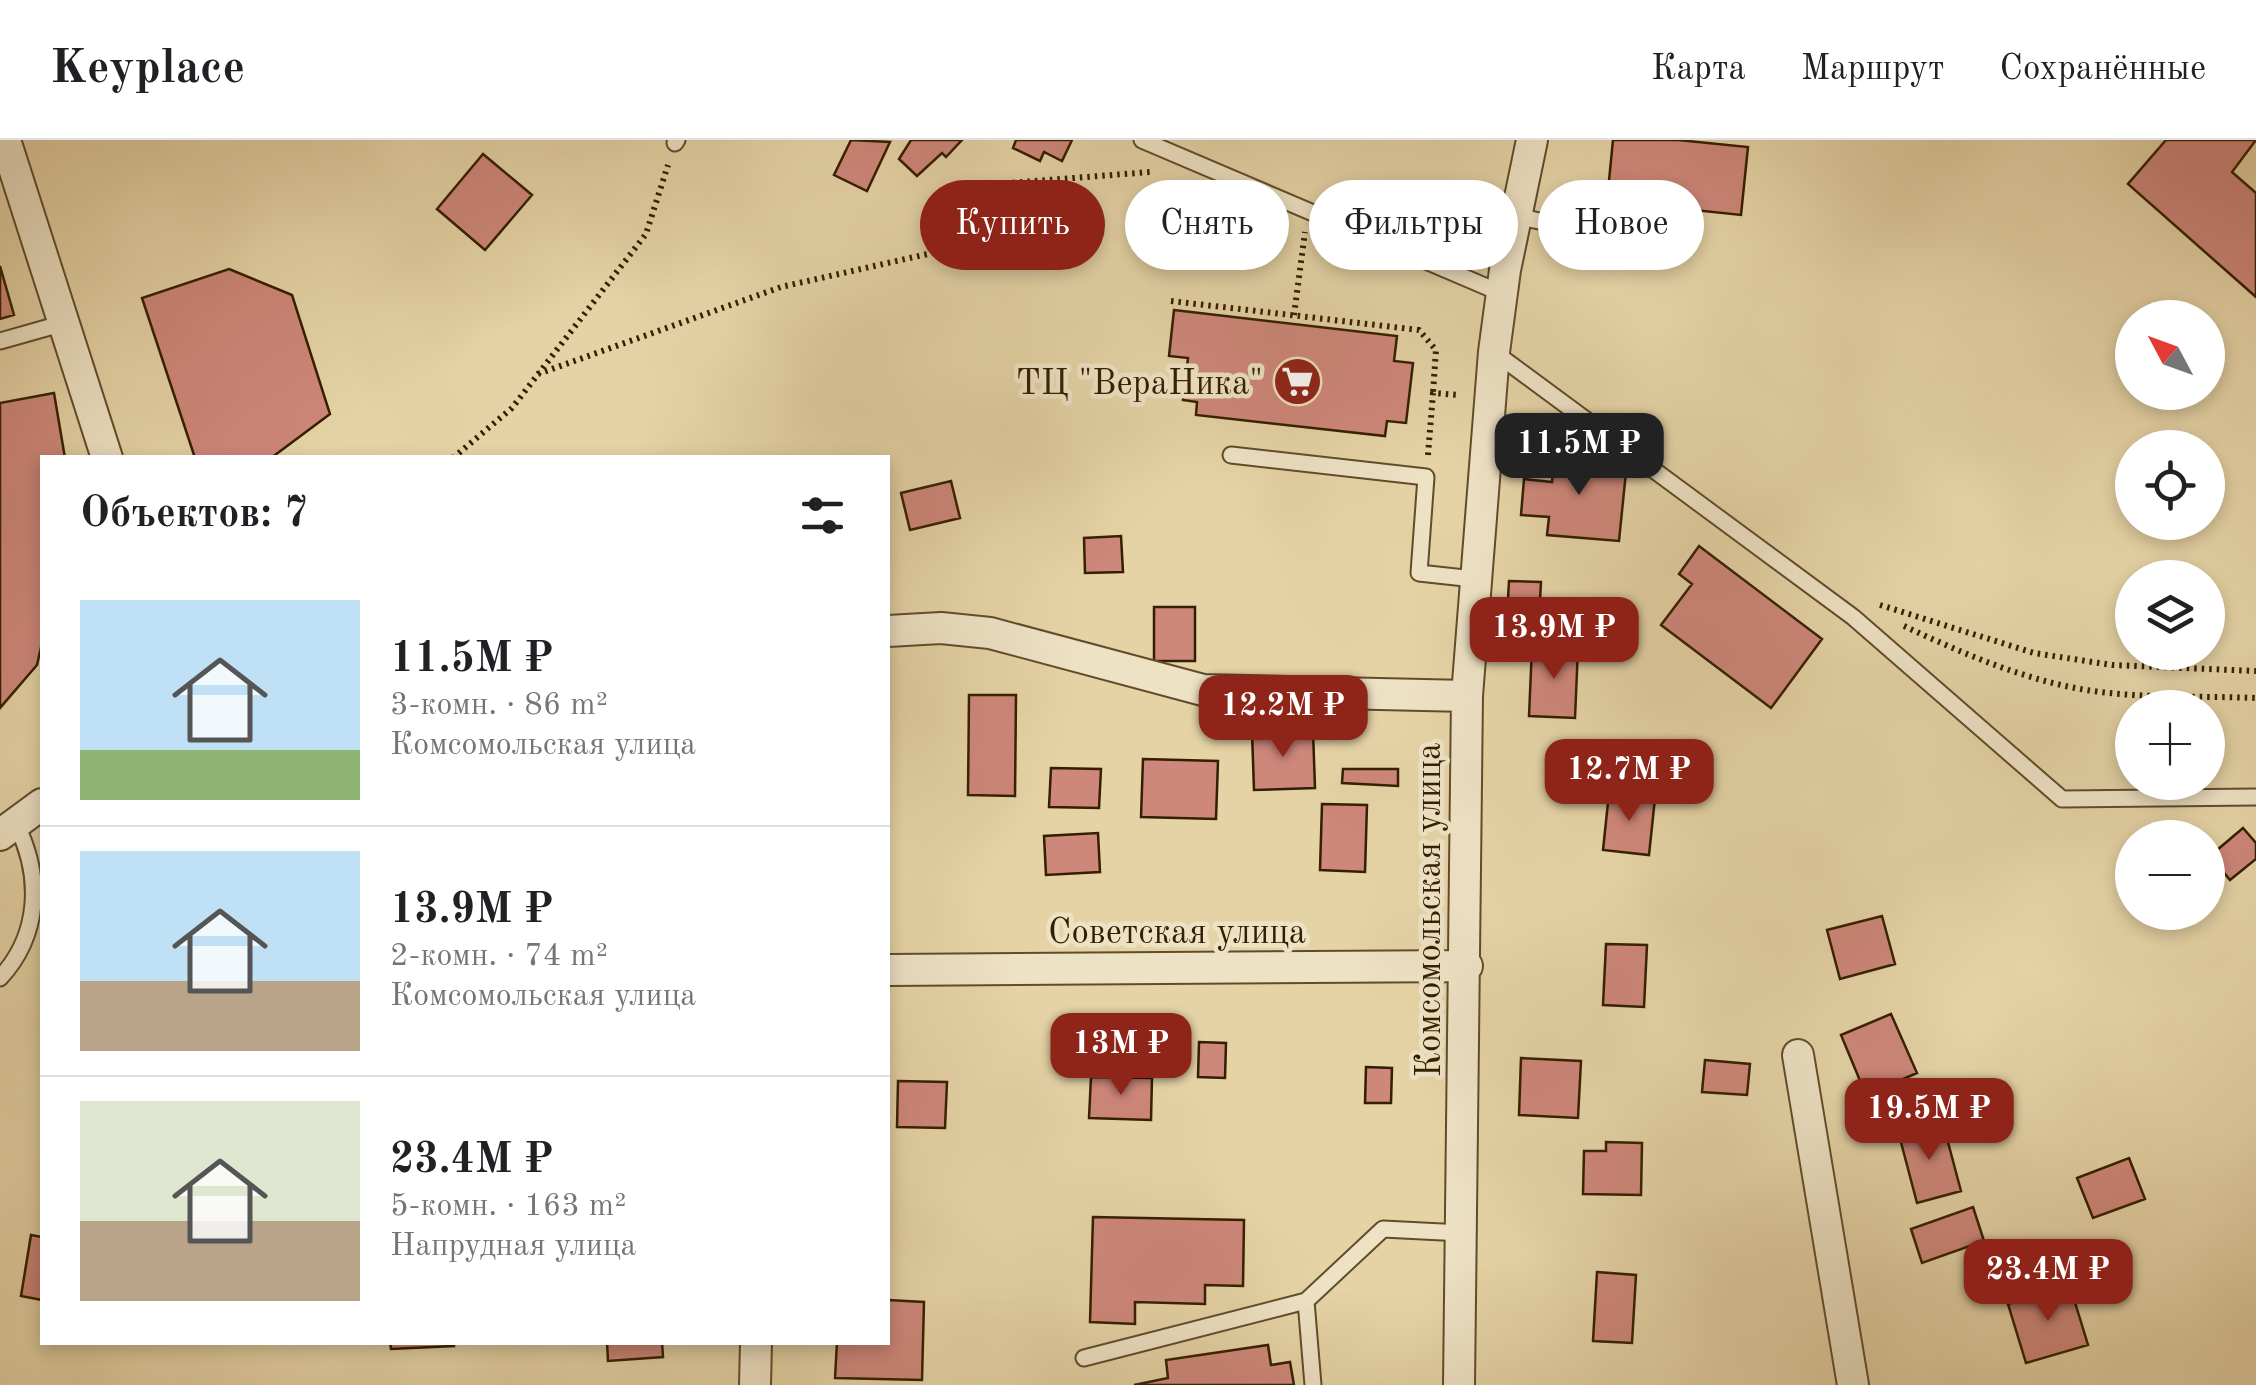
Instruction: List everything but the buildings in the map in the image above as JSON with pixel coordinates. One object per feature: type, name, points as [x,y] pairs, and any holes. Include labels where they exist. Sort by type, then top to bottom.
[{"type":"street","points":[[5,140],[107,455]]},
{"type":"street","name":"Комсомольская улица","points":[[1518,206],[1532,140]]},
{"type":"street","name":"Комсомольская улица","points":[[1459,1385],[1467,966],[1467,696],[1494,352],[1505,270]]},
{"type":"street","points":[[890,631],[941,628],[990,633],[1203,690],[1467,696]]},
{"type":"street","points":[[8,830],[40,806]]},
{"type":"street","name":"Советская улица","points":[[890,970],[1467,966]]},
{"type":"street","points":[[1798,1055],[1853,1385]]},
{"type":"street","points":[[756,1345],[756,1385]]},
{"type":"lane","points":[[1142,140],[1501,293]]},
{"type":"lane","points":[[0,341],[64,323]]},
{"type":"lane","points":[[1494,352],[1841,607],[2062,799],[2256,797]]},
{"type":"lane","points":[[1231,455],[1426,477],[1418,573],[1474,579]]},
{"type":"lane","points":[[0,978],[26,941],[33,910],[34,875],[8,830]]},
{"type":"lane","points":[[1084,1358],[1306,1300],[1383,1229],[1462,1233]]},
{"type":"lane","points":[[1306,1300],[1313,1385]]},
{"type":"path","points":[[457,455],[512,408],[646,234],[676,141]]},
{"type":"path","points":[[538,374],[781,287],[940,251],[997,184],[1206,167]]},
{"type":"path","points":[[1294,315],[1308,211]]},
{"type":"path","points":[[1171,302],[1419,330],[1436,350],[1426,477]]},
{"type":"path","points":[[1433,393],[1490,397]]},
{"type":"path","points":[[2256,671],[2112,665],[2034,653],[1873,607],[1961,653],[2029,676],[2107,693],[2256,698]]},
{"type":"place","name":"ТЦ \"ВераНика\"","points":[[1298,382]]}]
